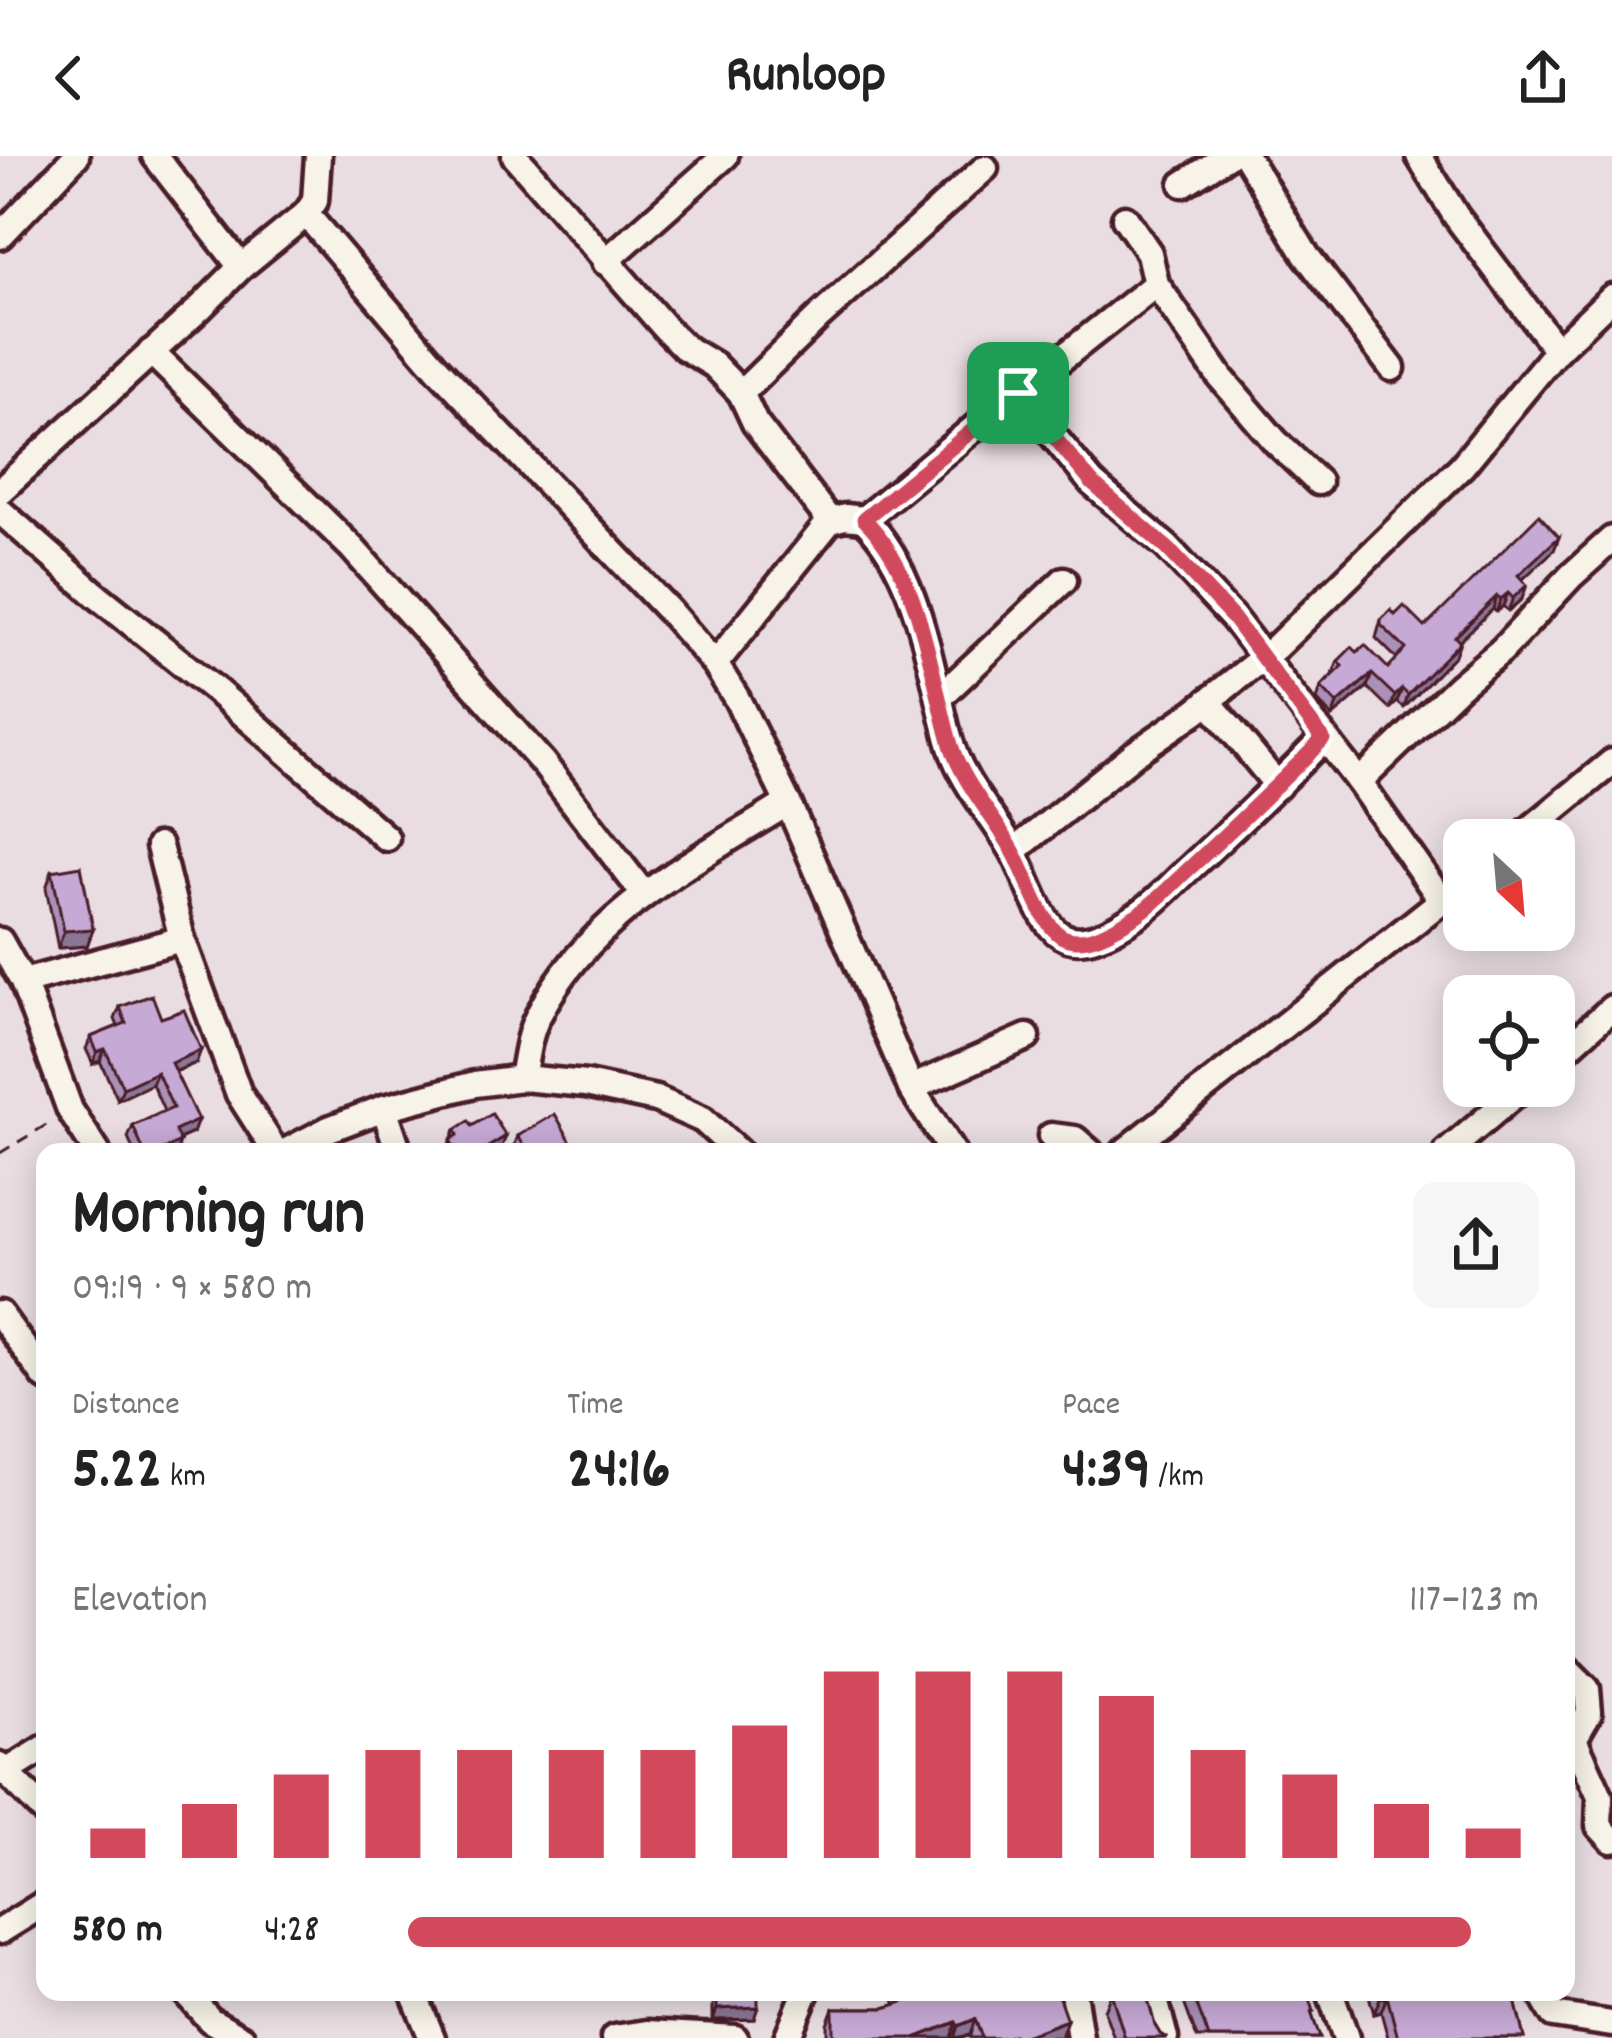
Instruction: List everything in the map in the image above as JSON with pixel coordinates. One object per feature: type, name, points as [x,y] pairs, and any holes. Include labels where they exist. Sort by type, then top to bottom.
[{"type":"street","points":[[0,236],[76,156]]},
{"type":"street","points":[[155,156],[242,267]]},
{"type":"street","points":[[0,490],[242,267],[307,214],[315,201],[318,156]]},
{"type":"street","points":[[514,156],[683,346],[714,365],[741,393],[755,422],[830,521]]},
{"type":"street","points":[[605,262],[725,156]]},
{"type":"street","points":[[1183,184],[1227,156]]},
{"type":"street","points":[[1246,156],[1306,255],[1392,368]]},
{"type":"street","points":[[1418,156],[1456,216],[1557,350]]},
{"type":"street","points":[[741,393],[986,168]]},
{"type":"street","points":[[307,214],[438,369],[715,664],[788,803],[910,1088],[946,1143]]},
{"type":"street","points":[[1125,218],[1149,253],[1156,284],[1240,402],[1318,482]]},
{"type":"street","points":[[715,664],[830,521],[864,519],[1156,284]]},
{"type":"street","points":[[1014,850],[1262,658],[1462,466],[1557,350],[1612,297]]},
{"type":"street","points":[[152,352],[352,548],[543,763],[643,893]]},
{"type":"street","points":[[1018,393],[1076,466],[1167,548],[1233,618],[1359,782],[1442,901],[1135,1143]]},
{"type":"street","points":[[0,511],[386,838]]},
{"type":"street","points":[[864,519],[886,547],[912,600],[960,768],[1014,850],[1024,879],[1054,929],[1070,939],[1094,938],[1140,914],[1323,739]]},
{"type":"street","points":[[1359,782],[1502,650],[1612,539]]},
{"type":"street","points":[[940,697],[1064,580]]},
{"type":"street","points":[[1208,701],[1278,786]]},
{"type":"street","points":[[1543,819],[1612,762]]},
{"type":"street","points":[[522,1078],[538,1015],[579,955],[643,893],[788,803]]},
{"type":"street","points":[[159,846],[182,939],[239,1094],[274,1143]]},
{"type":"street","points":[[23,982],[182,939]]},
{"type":"street","points":[[0,941],[23,982],[70,1110],[91,1143]]},
{"type":"street","points":[[1575,1041],[1612,1008]]},
{"type":"street","points":[[910,1088],[1028,1037]]},
{"type":"street","points":[[299,1143],[384,1108],[475,1084],[522,1078],[586,1084],[656,1099],[703,1120],[722,1143]]},
{"type":"street","points":[[1458,1143],[1500,1107]]},
{"type":"street","points":[[384,1108],[396,1143]]},
{"type":"street","points":[[1051,1136],[1080,1143]]},
{"type":"street","points":[[0,1313],[36,1364]]},
{"type":"street","points":[[1575,1677],[1587,1689],[1589,1713],[1575,1737]]},
{"type":"street","points":[[1575,1741],[1606,1793],[1599,1826],[1612,1840]]},
{"type":"street","points":[[36,1752],[3,1769],[36,1803]]},
{"type":"street","points":[[0,1931],[36,1909]]},
{"type":"street","points":[[193,2001],[209,2020],[240,2038]]},
{"type":"street","points":[[417,2001],[432,2038]]},
{"type":"street","points":[[787,2038],[802,2001]]},
{"type":"street","points":[[1074,2001],[1080,2038]]},
{"type":"street","points":[[1155,2001],[1165,2038]]},
{"type":"street","points":[[1333,2001],[1346,2038]]},
{"type":"street","points":[[1556,2027],[1612,2024]]},
{"type":"street","points":[[614,2038],[647,2032],[735,2038]]},
{"type":"path","points":[[0,1153],[70,1110]]},
{"type":"building","points":[[1539,515],[1559,537],[1518,575],[1527,585],[1513,598],[1508,593],[1501,599],[1497,596],[1455,637],[1460,642],[1408,695],[1402,689],[1395,696],[1372,674],[1337,704],[1321,687],[1343,666],[1338,661],[1352,647],[1357,652],[1365,645],[1388,668],[1406,649],[1381,620],[1404,606],[1425,627]]},
{"type":"building","points":[[81,866],[93,929],[64,931],[52,871]]},
{"type":"building","points":[[152,995],[161,1018],[184,1010],[201,1050],[171,1063],[198,1120],[175,1131],[178,1143],[140,1143],[133,1126],[173,1108],[157,1072],[123,1088],[105,1049],[97,1052],[91,1037],[126,1023],[120,1007]]},
{"type":"building","points":[[492,1114],[506,1136],[495,1143],[452,1143],[458,1135],[455,1130],[469,1121],[472,1126]]},
{"type":"building","points":[[555,1114],[572,1143],[522,1143],[518,1136]]},
{"type":"building","points":[[717,2001],[758,2001],[758,2007],[717,2009]]},
{"type":"building","points":[[906,2001],[1060,2001],[1067,2020],[1019,2038],[982,2038],[975,2019],[915,2038],[833,2038],[833,2008],[885,2008]]},
{"type":"building","points":[[1113,2001],[1148,2001],[1155,2025],[1168,2038],[1125,2038]]},
{"type":"building","points":[[1195,2001],[1311,2001],[1320,2038],[1209,2038]]},
{"type":"building","points":[[1388,2001],[1515,2001],[1524,2038],[1398,2038]]},
{"type":"route","points":[[1018,393],[1092,483],[1167,548],[1233,618],[1323,739],[1140,914],[1094,938],[1070,939],[1054,929],[1024,879],[1014,850],[960,768],[912,600],[886,547],[864,519],[1018,393]]}]
